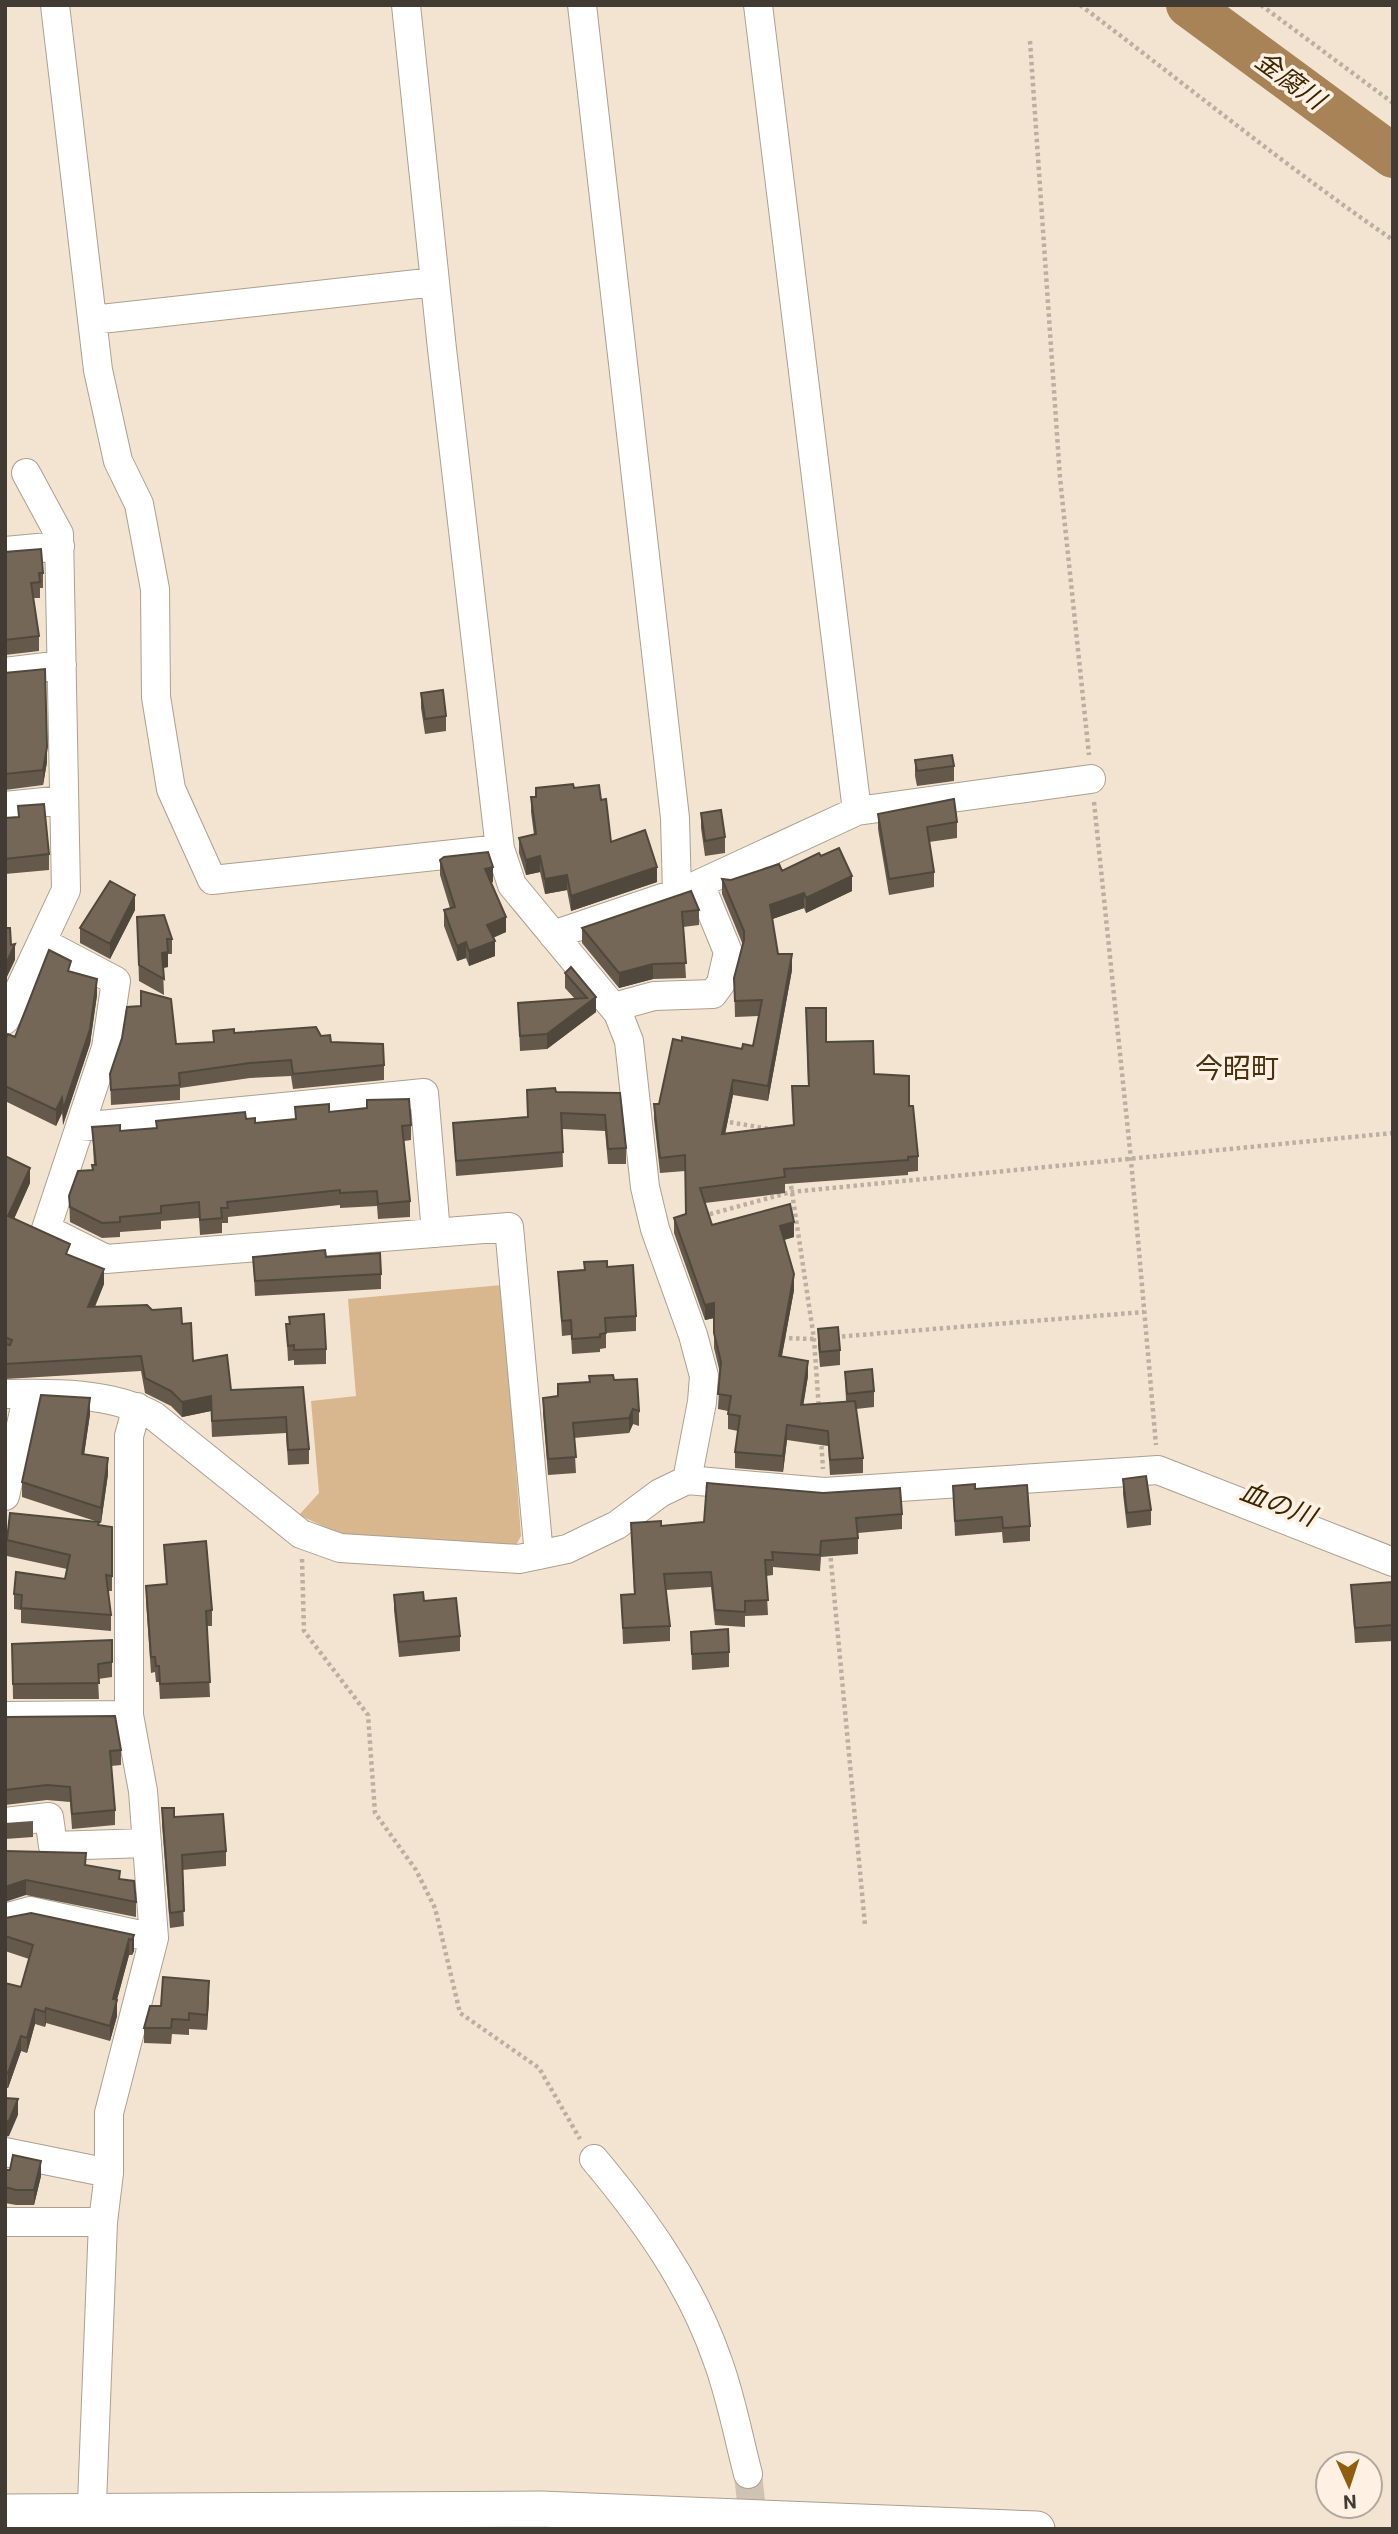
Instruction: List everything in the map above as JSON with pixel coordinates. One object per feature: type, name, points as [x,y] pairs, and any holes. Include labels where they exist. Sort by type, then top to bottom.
[{"type":"street","points":[[55,5],[98,370],[118,461],[139,504],[155,589],[156,696],[171,789],[212,880],[500,849]]},
{"type":"street","points":[[406,5],[500,849],[512,885],[614,1007],[629,1041],[645,1187],[655,1229],[693,1335],[704,1376],[702,1402],[687,1480]]},
{"type":"street","points":[[582,5],[675,818],[688,889],[728,952],[721,983],[713,995],[654,996],[614,1007]]},
{"type":"street","points":[[758,5],[857,811]]},
{"type":"street","points":[[92,320],[435,282]]},
{"type":"street","points":[[5,1020],[66,890],[60,534],[26,474]]},
{"type":"street","points":[[5,551],[60,546]]},
{"type":"street","points":[[5,672],[62,665]]},
{"type":"street","points":[[553,935],[688,889],[857,811],[1091,779]]},
{"type":"street","points":[[5,806],[64,800]]},
{"type":"street","points":[[42,942],[116,981],[106,1048],[46,1229],[106,1259],[509,1227],[539,1555]]},
{"type":"street","points":[[80,1127],[424,1093],[436,1233]]},
{"type":"street","points":[[5,1496],[16,1394],[114,1401],[137,1407],[154,1416],[301,1534],[340,1548],[519,1559],[567,1549],[617,1525],[660,1493],[687,1480],[824,1492],[1158,1470],[1393,1562]]},
{"type":"street","points":[[92,2520],[103,2222],[109,2173],[109,2113],[154,1938],[143,1791],[129,1715],[129,1436],[137,1407]]},
{"type":"street","points":[[5,1716],[129,1715]]},
{"type":"street","points":[[5,1822],[48,1817],[53,1846],[147,1843]]},
{"type":"street","points":[[5,1918],[30,1911],[154,1938]]},
{"type":"street","points":[[5,2152],[109,2173]]},
{"type":"street","points":[[594,2159],[642,2217],[689,2296],[718,2359],[748,2473]]},
{"type":"street","points":[[5,2222],[103,2222]]},
{"type":"street","points":[[5,2512],[92,2520],[541,2509],[1037,2529]]},
{"type":"path","points":[[1080,5],[1281,160],[1393,240]]},
{"type":"path","points":[[1262,5],[1393,103]]},
{"type":"path","points":[[1030,41],[1060,478],[1131,1160],[1158,1470]]},
{"type":"path","points":[[700,1217],[791,1192],[1393,1133]]},
{"type":"path","points":[[774,1338],[814,1339],[1144,1312]]},
{"type":"path","points":[[301,1534],[304,1631],[368,1715],[375,1813],[416,1870],[435,1908],[460,2013],[539,2068],[575,2133],[594,2159]]},
{"type":"shaded area","points":[[502,1285],[521,1536],[514,1549],[351,1539],[299,1515],[319,1493],[311,1401],[356,1396],[348,1299]]},
{"type":"building","points":[[41,549],[43,573],[39,573],[40,582],[31,583],[39,636],[5,640],[5,552]]},
{"type":"building","points":[[45,669],[47,747],[43,770],[5,774],[5,673]]},
{"type":"building","points":[[443,690],[446,716],[425,719],[421,693]]},
{"type":"building","points":[[952,755],[954,766],[917,771],[915,760]]},
{"type":"building","points":[[573,784],[574,788],[599,785],[601,800],[606,799],[611,842],[645,830],[657,867],[571,896],[567,875],[545,879],[540,856],[526,860],[519,838],[536,834],[531,797],[536,797],[536,788]]},
{"type":"building","points":[[954,799],[957,822],[927,827],[934,872],[889,879],[878,814]]},
{"type":"building","points":[[44,804],[49,854],[5,859],[5,818],[19,817],[18,806]]},
{"type":"building","points":[[721,810],[725,837],[705,841],[701,813]]},
{"type":"building","points":[[839,848],[852,876],[806,898],[804,893],[770,905],[778,954],[792,954],[768,1086],[733,1080],[722,1134],[794,1125],[792,1086],[809,1086],[806,1008],[826,1008],[826,1042],[873,1041],[874,1074],[909,1076],[909,1106],[913,1106],[918,1156],[908,1157],[908,1160],[784,1169],[785,1177],[700,1188],[712,1225],[790,1204],[794,1222],[780,1226],[794,1274],[779,1356],[808,1361],[801,1405],[855,1401],[863,1458],[830,1460],[828,1431],[787,1425],[783,1456],[735,1452],[740,1416],[728,1414],[731,1396],[718,1394],[721,1362],[714,1333],[714,1303],[705,1305],[674,1218],[686,1214],[685,1155],[660,1158],[654,1104],[659,1104],[673,1039],[682,1041],[682,1037],[742,1049],[743,1044],[753,1046],[762,1000],[735,1001],[734,978],[744,931],[722,879],[731,880],[779,864],[782,871],[819,853],[821,856]]},
{"type":"building","points":[[488,852],[493,867],[485,869],[506,917],[487,925],[495,941],[469,951],[466,942],[457,946],[444,910],[455,907],[440,860],[444,857]]},
{"type":"building","points":[[110,881],[135,895],[110,944],[80,928]]},
{"type":"building","points":[[691,891],[699,910],[682,912],[686,963],[653,964],[619,973],[582,928]]},
{"type":"building","points":[[164,915],[172,939],[167,939],[168,952],[162,953],[164,979],[139,965],[137,917]]},
{"type":"building","points":[[5,928],[10,928],[11,945],[15,944],[6,964]]},
{"type":"building","points":[[49,950],[71,961],[68,971],[97,979],[90,1029],[63,1110],[62,1098],[56,1110],[5,1086],[5,1040],[8,1034],[15,1037]]},
{"type":"building","points":[[571,967],[596,997],[547,1034],[520,1036],[518,1003],[587,998],[565,973]]},
{"type":"building","points":[[141,991],[171,999],[176,1044],[214,1042],[213,1031],[234,1029],[234,1033],[316,1027],[321,1036],[330,1035],[331,1042],[383,1044],[384,1065],[293,1074],[291,1060],[250,1063],[179,1073],[180,1085],[111,1090],[110,1074],[122,1038],[127,1007],[141,1006]]},
{"type":"building","points":[[555,1088],[556,1092],[620,1093],[626,1148],[608,1149],[605,1115],[561,1113],[563,1152],[456,1161],[453,1123],[528,1117],[527,1090]]},
{"type":"building","points":[[409,1099],[411,1125],[402,1126],[410,1201],[378,1204],[377,1191],[340,1193],[340,1190],[227,1202],[228,1208],[221,1208],[222,1218],[200,1220],[199,1202],[161,1206],[161,1213],[120,1217],[120,1222],[102,1223],[70,1207],[69,1196],[78,1171],[93,1170],[92,1165],[96,1165],[92,1127],[120,1125],[120,1131],[157,1128],[156,1121],[245,1112],[246,1119],[255,1118],[255,1123],[296,1119],[295,1107],[329,1104],[329,1112],[367,1108],[367,1100]]},
{"type":"building","points":[[5,1156],[30,1168],[8,1216],[70,1244],[66,1254],[104,1269],[88,1307],[147,1305],[152,1310],[181,1308],[182,1324],[191,1323],[193,1361],[227,1355],[231,1390],[303,1387],[309,1449],[288,1450],[286,1417],[212,1421],[211,1396],[182,1402],[171,1391],[145,1378],[141,1356],[5,1364],[5,1344],[10,1345],[12,1340],[5,1337]]},
{"type":"building","points":[[325,1250],[326,1257],[380,1253],[381,1274],[255,1281],[253,1257]]},
{"type":"building","points":[[607,1261],[607,1267],[633,1265],[636,1316],[605,1318],[606,1333],[600,1334],[600,1337],[572,1339],[571,1320],[562,1321],[558,1272],[585,1270],[584,1262]]},
{"type":"building","points":[[324,1314],[326,1349],[294,1350],[294,1345],[288,1346],[286,1324],[290,1324],[289,1317]]},
{"type":"building","points":[[838,1327],[840,1350],[820,1352],[818,1329]]},
{"type":"building","points":[[872,1369],[874,1391],[847,1394],[845,1372]]},
{"type":"building","points":[[613,1375],[614,1380],[637,1379],[639,1411],[633,1409],[629,1418],[573,1423],[576,1457],[548,1459],[543,1398],[558,1396],[558,1384],[590,1382],[589,1376]]},
{"type":"building","points":[[41,1395],[90,1398],[82,1454],[108,1458],[101,1508],[22,1482]]},
{"type":"building","points":[[1146,1476],[1151,1510],[1127,1513],[1123,1479]]},
{"type":"building","points":[[707,1483],[823,1493],[900,1488],[902,1514],[856,1518],[858,1538],[821,1541],[820,1555],[772,1552],[773,1560],[765,1560],[768,1600],[745,1601],[745,1612],[715,1610],[711,1572],[664,1574],[670,1626],[623,1628],[621,1595],[635,1594],[631,1523],[661,1521],[661,1526],[704,1522]]},
{"type":"building","points":[[975,1484],[975,1489],[1027,1485],[1030,1526],[1003,1528],[1002,1517],[955,1521],[953,1486]]},
{"type":"building","points":[[10,1513],[99,1522],[98,1525],[112,1527],[112,1576],[106,1575],[111,1615],[21,1608],[22,1595],[14,1594],[16,1572],[65,1579],[70,1555],[7,1540]]},
{"type":"building","points":[[206,1541],[212,1610],[206,1611],[210,1682],[160,1684],[159,1666],[156,1666],[155,1657],[151,1657],[146,1586],[167,1584],[164,1545]]},
{"type":"building","points":[[1393,1582],[1393,1625],[1355,1628],[1351,1585]]},
{"type":"building","points":[[423,1592],[424,1601],[456,1598],[460,1636],[399,1642],[394,1595]]},
{"type":"building","points":[[728,1629],[729,1652],[692,1654],[691,1632]]},
{"type":"building","points":[[112,1640],[112,1662],[98,1664],[99,1683],[13,1684],[12,1644]]},
{"type":"building","points":[[115,1716],[121,1750],[110,1751],[115,1810],[72,1814],[70,1787],[47,1785],[5,1790],[5,1717]]},
{"type":"building","points":[[162,1808],[174,1808],[174,1817],[223,1814],[226,1851],[182,1855],[184,1911],[170,1913]]},
{"type":"building","points":[[5,1851],[86,1853],[85,1865],[120,1871],[119,1879],[134,1881],[136,1902],[26,1880],[5,1887]]},
{"type":"building","points":[[31,1913],[134,1935],[132,1940],[129,1939],[113,1999],[117,2000],[110,2026],[46,2008],[45,2012],[35,2009],[27,2038],[21,2036],[8,2073],[5,2072],[5,1983],[21,1987],[33,1945],[5,1936],[5,1918]]},
{"type":"building","points":[[163,1977],[209,1981],[207,2015],[189,2013],[189,2020],[172,2019],[171,2028],[144,2028],[150,2006],[161,2006]]},
{"type":"building","points":[[5,2098],[18,2099],[9,2121],[5,2121]]},
{"type":"building","points":[[13,2155],[41,2161],[34,2190],[5,2187],[5,2170],[10,2170]]},
{"type":"waterway","name":"金腐川","points":[[1188,5],[1393,156]]},
{"type":"tunnel","points":[[748,2474],[754,2529]]},
{"type":"district","name":"今昭町","points":[[1237,1068]]},
{"type":"water label","name":"血の川","points":[[1278,1504]]}]
